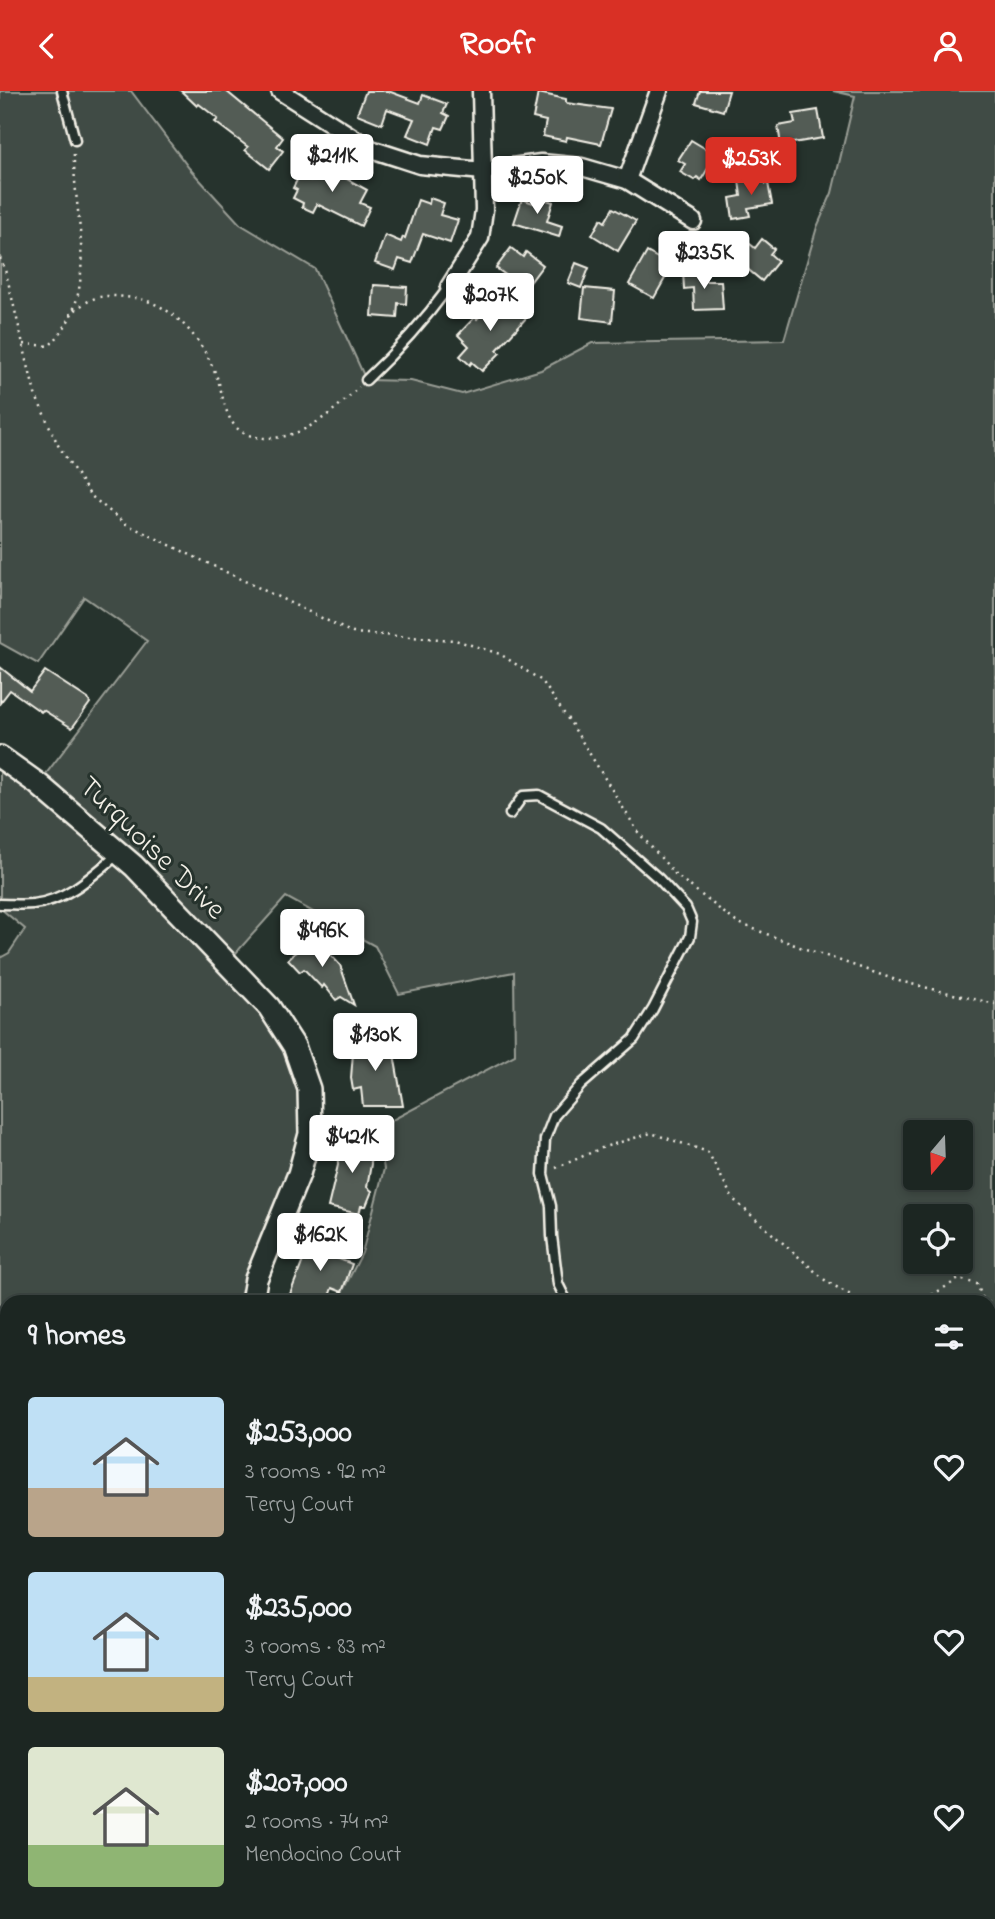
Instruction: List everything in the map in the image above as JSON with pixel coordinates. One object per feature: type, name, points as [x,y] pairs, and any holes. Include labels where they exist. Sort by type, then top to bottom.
[{"type":"street","points":[[280,91],[371,149],[420,165],[483,171],[541,163],[582,167],[627,180],[693,221]]},
{"type":"street","points":[[449,287],[480,238],[484,209],[481,91]]},
{"type":"street","points":[[627,180],[659,91]]},
{"type":"street","name":"Turquoise Drive","points":[[0,757],[38,783],[120,853],[269,1007],[294,1046],[309,1090],[310,1134],[299,1174],[256,1279],[253,1295]]},
{"type":"lane","points":[[62,91],[75,140]]},
{"type":"lane","points":[[366,380],[404,345],[449,287]]},
{"type":"lane","points":[[510,814],[523,796],[539,795],[601,828],[668,889],[686,908],[692,922],[690,937],[653,1009],[634,1039],[581,1085],[554,1116],[545,1139],[543,1174],[551,1206],[558,1284],[564,1295]]},
{"type":"lane","points":[[0,904],[34,904],[60,897],[86,881],[120,853]]},
{"type":"path","points":[[24,344],[49,346],[60,335],[80,292],[82,261],[75,140]]},
{"type":"path","points":[[0,258],[35,394],[58,445],[90,495],[124,523],[353,633],[455,640],[500,654],[542,681],[638,832],[676,875],[736,922],[899,981],[995,1004]]},
{"type":"path","points":[[70,315],[86,301],[106,295],[149,300],[159,306],[184,325],[198,341],[210,359],[229,416],[237,429],[254,437],[275,438],[295,434],[337,409],[366,380]]},
{"type":"path","points":[[543,1174],[604,1147],[651,1133],[708,1153],[733,1199],[826,1281],[851,1295]]},
{"type":"path","points":[[932,1295],[959,1279],[977,1284],[981,1295]]},
{"type":"shaded area","points":[[0,91],[131,91],[189,168],[240,224],[315,269],[366,380],[411,381],[462,394],[541,370],[592,343],[784,340],[817,227],[832,193],[855,96],[833,91],[995,91],[995,1295],[341,1295],[362,1253],[384,1169],[377,1128],[515,1055],[514,972],[399,994],[375,946],[286,897],[227,963],[294,1046],[310,1134],[254,1295],[0,1295],[0,958],[9,953],[25,929],[0,908],[0,757],[39,783],[147,641],[84,597],[38,664],[0,643]]},
{"type":"building","points":[[181,91],[226,91],[283,138],[277,146],[283,151],[269,169],[245,150],[248,147],[215,122],[218,119],[199,104],[197,106]]},
{"type":"building","points":[[366,91],[388,91],[420,103],[423,95],[447,104],[443,113],[449,116],[443,129],[436,127],[430,144],[407,135],[414,119],[387,109],[382,124],[357,114]]},
{"type":"building","points":[[700,91],[729,91],[723,111],[696,103]]},
{"type":"building","points":[[538,93],[566,99],[566,103],[611,109],[601,144],[567,137],[566,141],[543,136],[546,121],[533,118]]},
{"type":"building","points":[[818,110],[823,138],[781,145],[778,126],[795,123],[793,114]]},
{"type":"building","points":[[691,140],[716,155],[701,180],[697,177],[694,180],[680,172],[685,164],[678,160]]},
{"type":"building","points":[[318,163],[367,190],[360,203],[370,207],[361,226],[317,204],[313,212],[302,207],[303,203],[293,198],[297,190],[293,188],[300,174],[310,180]]},
{"type":"building","points":[[764,176],[772,204],[748,208],[750,216],[733,219],[730,198],[741,196],[739,180]]},
{"type":"building","points":[[535,196],[553,202],[547,221],[562,226],[559,237],[514,223],[522,199],[533,203]]},
{"type":"building","points":[[430,198],[444,203],[440,215],[458,220],[450,243],[423,234],[412,263],[399,259],[395,270],[375,263],[385,235],[401,242],[403,237],[405,238],[418,200],[429,204]]},
{"type":"building","points":[[613,208],[636,221],[618,251],[592,235],[601,219],[605,222]]},
{"type":"building","points":[[740,236],[755,248],[762,239],[774,249],[770,254],[778,261],[762,281],[727,252]]},
{"type":"building","points":[[511,248],[523,257],[526,252],[543,265],[525,289],[496,268]]},
{"type":"building","points":[[647,252],[672,266],[654,298],[629,284]]},
{"type":"building","points":[[576,263],[589,268],[581,288],[568,283]]},
{"type":"building","points":[[705,270],[705,281],[721,281],[723,309],[694,310],[693,288],[684,289],[683,271]]},
{"type":"building","points":[[374,285],[407,287],[406,304],[398,303],[397,318],[372,316]]},
{"type":"building","points":[[584,288],[615,291],[612,322],[581,318]]},
{"type":"building","points":[[496,298],[508,309],[513,304],[527,317],[497,350],[500,353],[482,371],[460,356],[469,346],[458,335]]},
{"type":"building","points":[[0,667],[30,691],[45,671],[88,699],[90,703],[72,728],[43,710],[41,712],[10,690],[0,703]]},
{"type":"building","points":[[313,936],[340,965],[354,1005],[341,997],[336,1000],[324,985],[322,988],[304,969],[300,972],[288,959]]},
{"type":"building","points":[[345,1034],[359,1040],[382,1037],[384,1054],[394,1054],[403,1106],[363,1106],[361,1088],[353,1090],[353,1053]]},
{"type":"building","points":[[370,1137],[371,1164],[367,1187],[372,1191],[366,1206],[361,1206],[359,1214],[328,1207],[338,1165],[337,1138]]},
{"type":"building","points":[[313,1235],[340,1245],[336,1258],[352,1264],[342,1292],[332,1288],[330,1295],[290,1295]]}]
